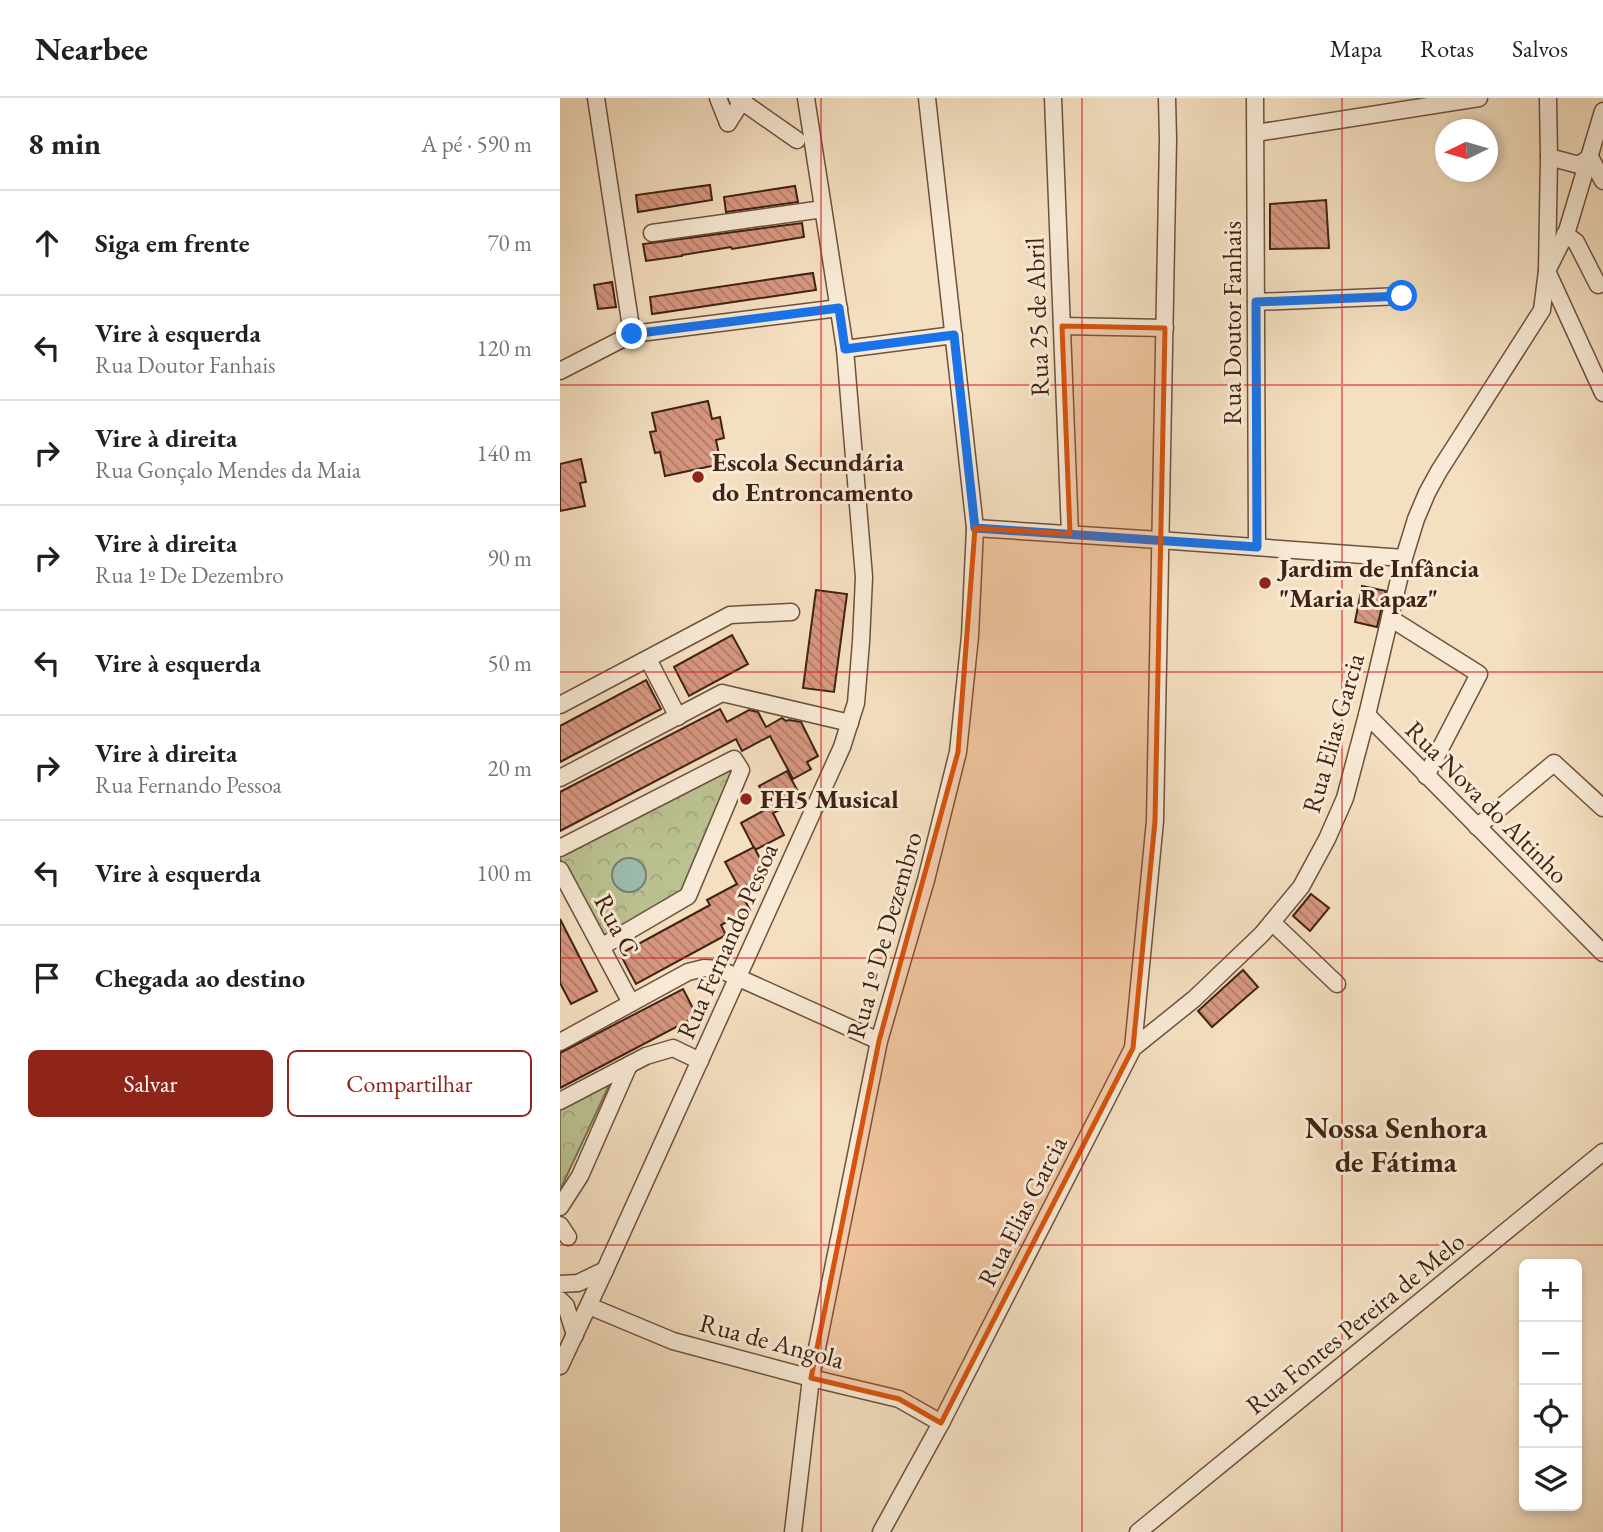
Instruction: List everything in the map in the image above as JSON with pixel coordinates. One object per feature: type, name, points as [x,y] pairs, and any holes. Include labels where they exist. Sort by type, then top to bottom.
[{"type":"street","points":[[596,98],[632,334]]},
{"type":"street","points":[[718,98],[727,123],[741,99],[797,140]]},
{"type":"street","name":"Rua Fernando Pessoa","points":[[560,1366],[842,747],[856,703],[864,578],[845,349],[806,98]]},
{"type":"street","name":"Rua 1º De Dezembro","points":[[793,1532],[811,1378],[879,1041],[926,880],[958,752],[970,636],[975,528],[927,98]]},
{"type":"street","name":"Rua 25 de Abril","points":[[1054,98],[1070,534]]},
{"type":"street","points":[[1133,1048],[1155,821],[1167,98]]},
{"type":"street","name":"Rua Doutor Fanhais","points":[[1255,98],[1257,547]]},
{"type":"street","points":[[1256,133],[1479,98]]},
{"type":"street","name":"Rua Elias Garcia","points":[[881,1532],[941,1423],[1133,1048],[1194,999],[1262,934],[1301,887],[1327,839],[1345,798],[1416,519],[1427,492],[1542,310],[1547,271],[1548,98]]},
{"type":"street","points":[[1603,111],[1565,234],[1547,271],[1603,393]]},
{"type":"street","points":[[1549,157],[1580,165],[1590,156]]},
{"type":"street","points":[[1590,156],[1603,181]]},
{"type":"street","points":[[652,233],[823,209]]},
{"type":"street","points":[[1565,234],[1576,242],[1598,285]]},
{"type":"street","points":[[1256,302],[1402,296]]},
{"type":"street","points":[[560,371],[632,334],[839,308]]},
{"type":"street","points":[[1062,327],[1165,328]]},
{"type":"street","points":[[845,349],[954,335]]},
{"type":"street","points":[[975,528],[1404,558]]},
{"type":"street","points":[[560,705],[730,615],[791,612]]},
{"type":"street","points":[[1390,618],[1479,674],[1426,776]]},
{"type":"street","points":[[648,659],[678,717]]},
{"type":"street","points":[[560,778],[722,693],[850,723]]},
{"type":"street","name":"Rua Nova do Altinho","points":[[1367,715],[1603,953]]},
{"type":"street","points":[[560,848],[734,759],[741,770],[688,896],[601,947]]},
{"type":"street","points":[[1477,827],[1554,762],[1603,808]]},
{"type":"street","name":"Rua C","points":[[560,870],[631,1003]]},
{"type":"street","points":[[1272,922],[1337,984]]},
{"type":"street","points":[[560,1022],[564,1040],[688,972],[704,968],[719,969],[879,1041]]},
{"type":"street","points":[[560,1101],[646,1056],[673,1048],[700,1061]]},
{"type":"street","points":[[560,1207],[580,1176],[629,1065]]},
{"type":"street","name":"Rua Fontes Pereira de Melo","points":[[1138,1532],[1603,1152]]},
{"type":"street","points":[[560,1284],[578,1283],[606,1270]]},
{"type":"street","points":[[560,1300],[566,1306],[575,1335]]},
{"type":"street","name":"Rua de Angola","points":[[589,1306],[673,1341],[899,1399],[941,1423]]},
{"type":"highlighted area","points":[[1062,326],[1165,328],[1155,821],[1133,1048],[941,1423],[899,1399],[811,1378],[879,1041],[958,752],[975,528],[1070,534]]},
{"type":"green space","points":[[732,763],[737,773],[686,895],[603,943],[560,859],[560,853]]},
{"type":"green space","points":[[613,1077],[560,1190],[560,1105]]},
{"type":"shaded area","points":[[629,858],[641,863],[646,875],[641,887],[629,892],[617,887],[612,875],[617,863]]},
{"type":"building","points":[[710,185],[712,200],[638,212],[636,195]]},
{"type":"building","points":[[795,186],[798,202],[726,212],[724,197]]},
{"type":"building","points":[[1326,200],[1329,248],[1270,249],[1270,204]]},
{"type":"building","points":[[802,223],[804,237],[646,261],[643,244]]},
{"type":"building","points":[[813,273],[816,290],[652,314],[650,297]]},
{"type":"building","points":[[612,282],[616,307],[598,309],[594,285]]},
{"type":"building","points":[[708,401],[712,419],[720,417],[724,438],[716,440],[721,464],[665,476],[660,452],[655,453],[650,432],[656,431],[652,413]]},
{"type":"building","points":[[581,459],[586,482],[580,483],[585,506],[560,511],[560,464]]},
{"type":"building","points":[[1362,586],[1386,591],[1377,627],[1355,622]]},
{"type":"building","points":[[816,590],[847,594],[834,692],[803,688]]},
{"type":"building","points":[[732,635],[748,664],[689,696],[674,667]]},
{"type":"building","points":[[646,680],[661,709],[560,762],[560,726]]},
{"type":"building","points":[[720,709],[727,722],[749,710],[758,712],[766,727],[782,718],[786,721],[801,722],[818,756],[807,762],[811,769],[793,779],[770,736],[742,751],[736,739],[560,831],[560,792]]},
{"type":"building","points":[[787,771],[802,799],[773,813],[784,835],[755,850],[741,823],[770,807],[759,786]]},
{"type":"building","points":[[754,847],[768,874],[739,889],[750,910],[721,925],[726,935],[636,984],[620,954],[710,905],[707,900],[737,884],[725,862]]},
{"type":"building","points":[[1311,894],[1329,908],[1310,931],[1293,916]]},
{"type":"building","points":[[560,919],[597,991],[571,1004],[560,983]]},
{"type":"building","points":[[1243,970],[1258,987],[1212,1027],[1198,1011]]},
{"type":"building","points":[[683,989],[697,1016],[560,1088],[560,1053]]},
{"type":"place","name":"Escola Secundária do Entroncamento","points":[[698,477]]},
{"type":"place","name":"Jardim de Infância \"Maria Rapaz\"","points":[[1265,583]]},
{"type":"place","name":"FH5 Musical","points":[[746,799]]},
{"type":"district","name":"Nossa Senhora de Fátima","points":[[1396,1144]]},
{"type":"route","points":[[632,334],[839,308],[845,349],[954,335],[975,528],[1257,547],[1256,302],[1402,296]]}]
